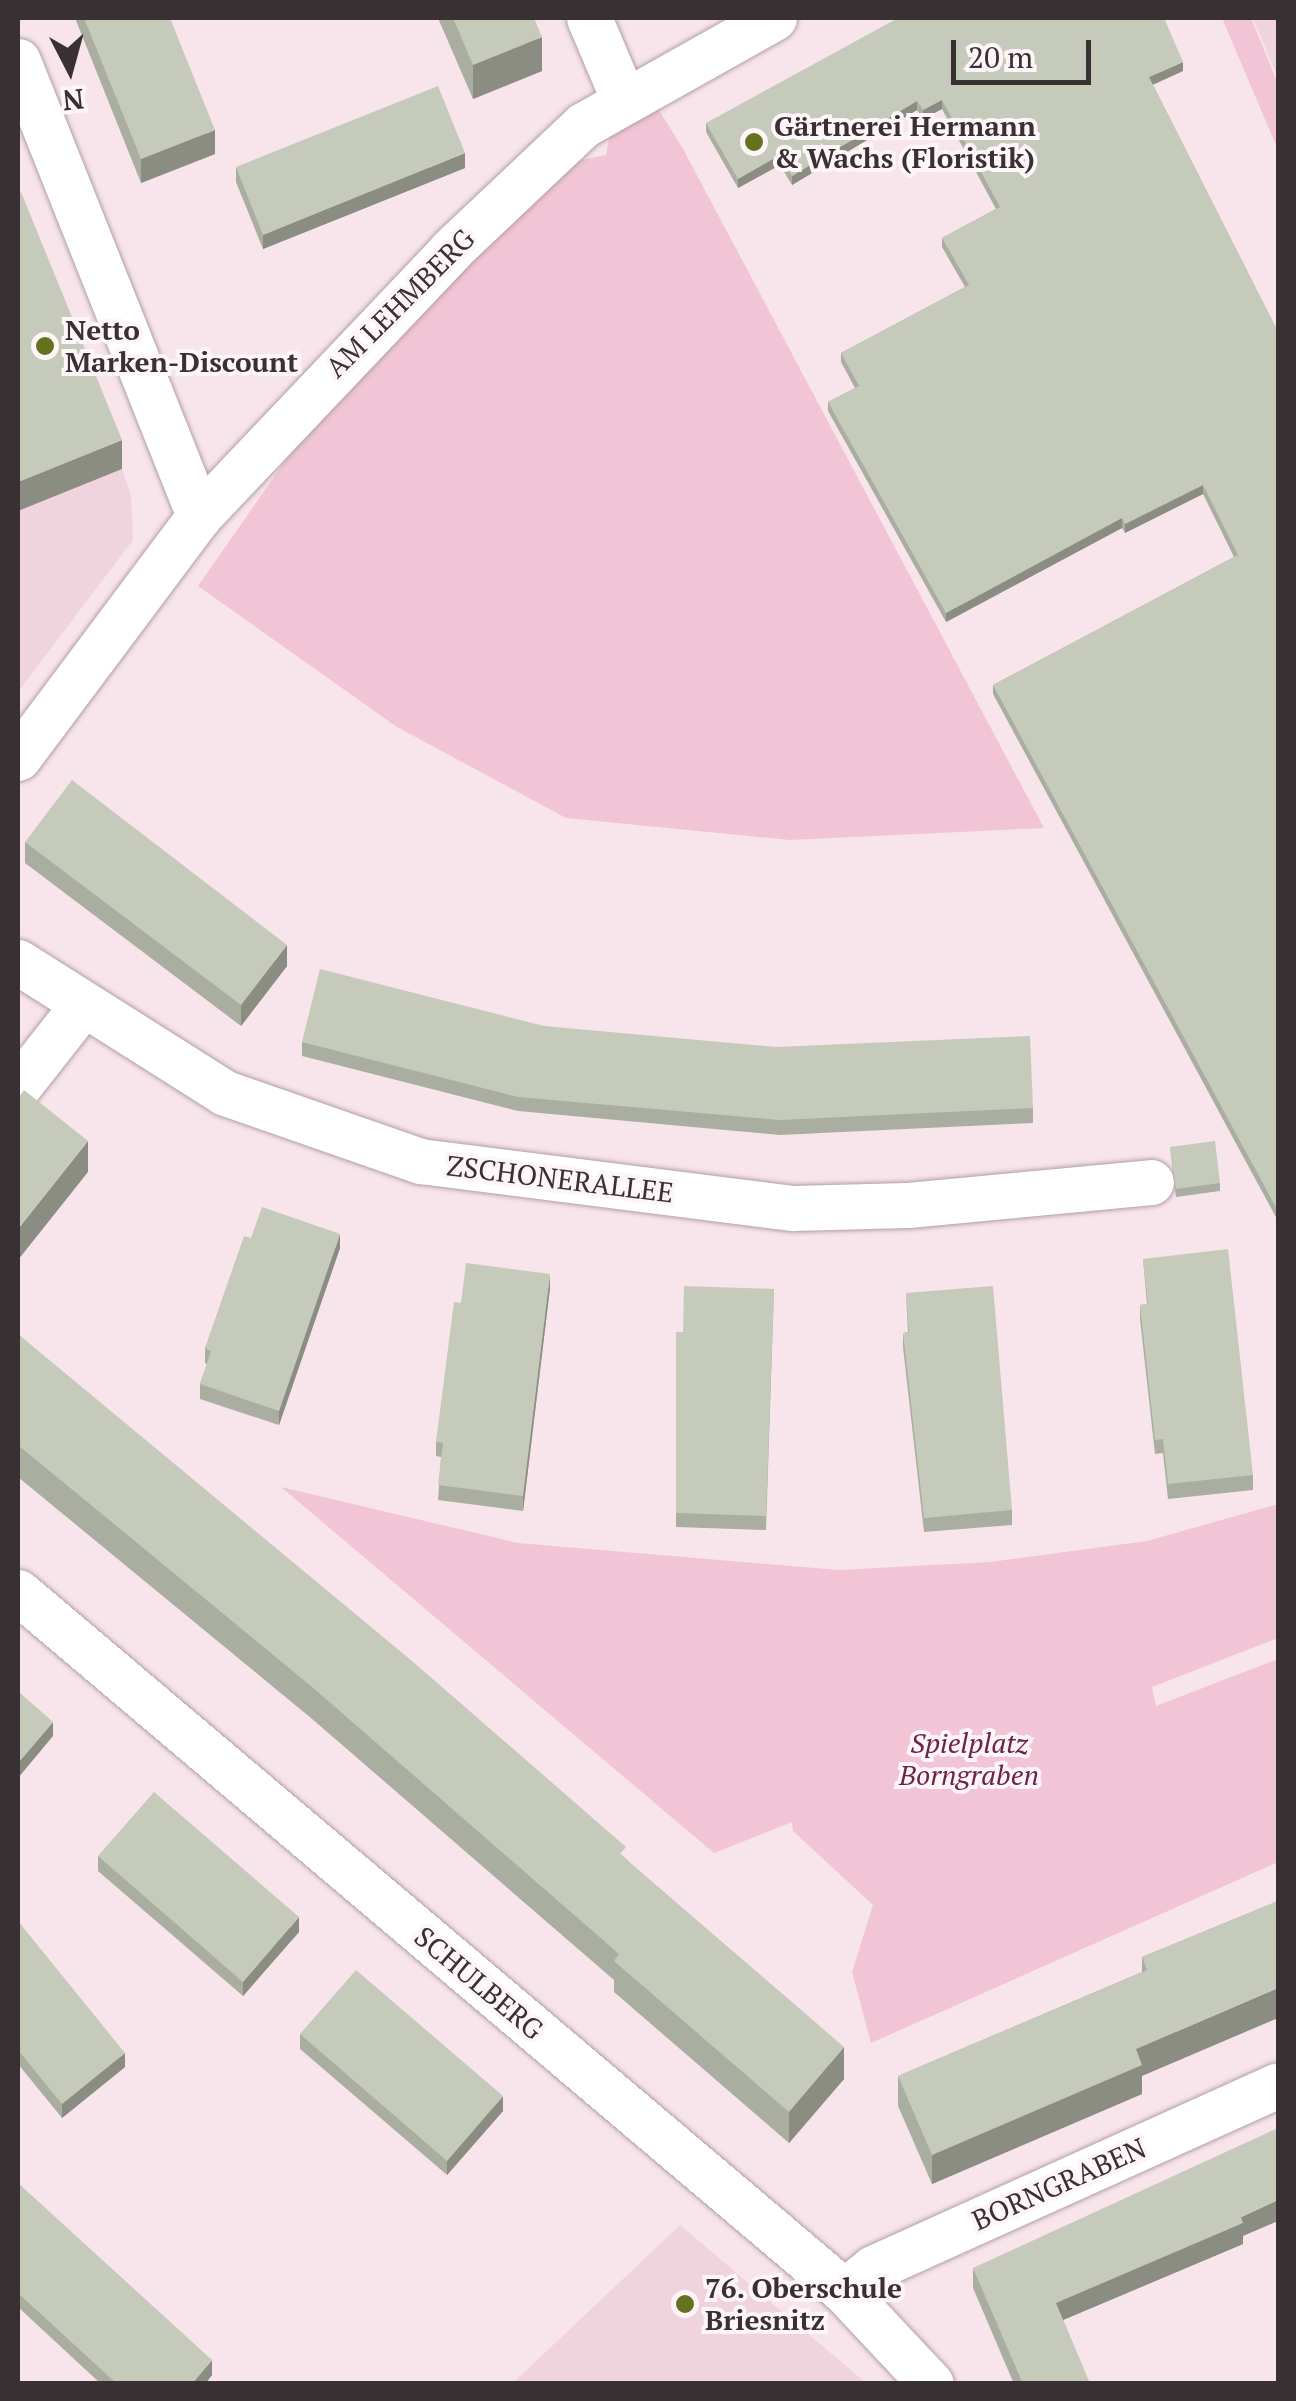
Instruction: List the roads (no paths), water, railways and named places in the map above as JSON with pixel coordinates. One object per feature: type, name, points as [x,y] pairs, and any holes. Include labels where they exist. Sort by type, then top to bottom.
[{"type":"street","points":[[589,18],[623,98]]},
{"type":"street","name":"AM LEHMBERG","points":[[18,758],[199,516],[451,250],[584,125],[623,98],[774,18]]},
{"type":"street","points":[[18,60],[199,516]]},
{"type":"street","name":"ZSCHONERALLEE","points":[[18,962],[81,1007],[225,1092],[420,1161],[794,1208],[944,1202],[1150,1182]]},
{"type":"street","points":[[18,1087],[81,1007]]},
{"type":"street","name":"SCHULBERG","points":[[18,1592],[844,2291],[932,2384]]},
{"type":"street","name":"BORNGRABEN","points":[[844,2291],[874,2268],[1278,2085]]},
{"type":"place","name":"Gärtnerei Hermann & Wachs (Floristik)","points":[[754,142]]},
{"type":"place","name":"Netto Marken-Discount","points":[[45,346]]},
{"type":"place","name":"76. Oberschule Briesnitz","points":[[685,2304]]},
{"type":"park label","name":"Spielplatz Borngraben","points":[[969,1759]]}]
